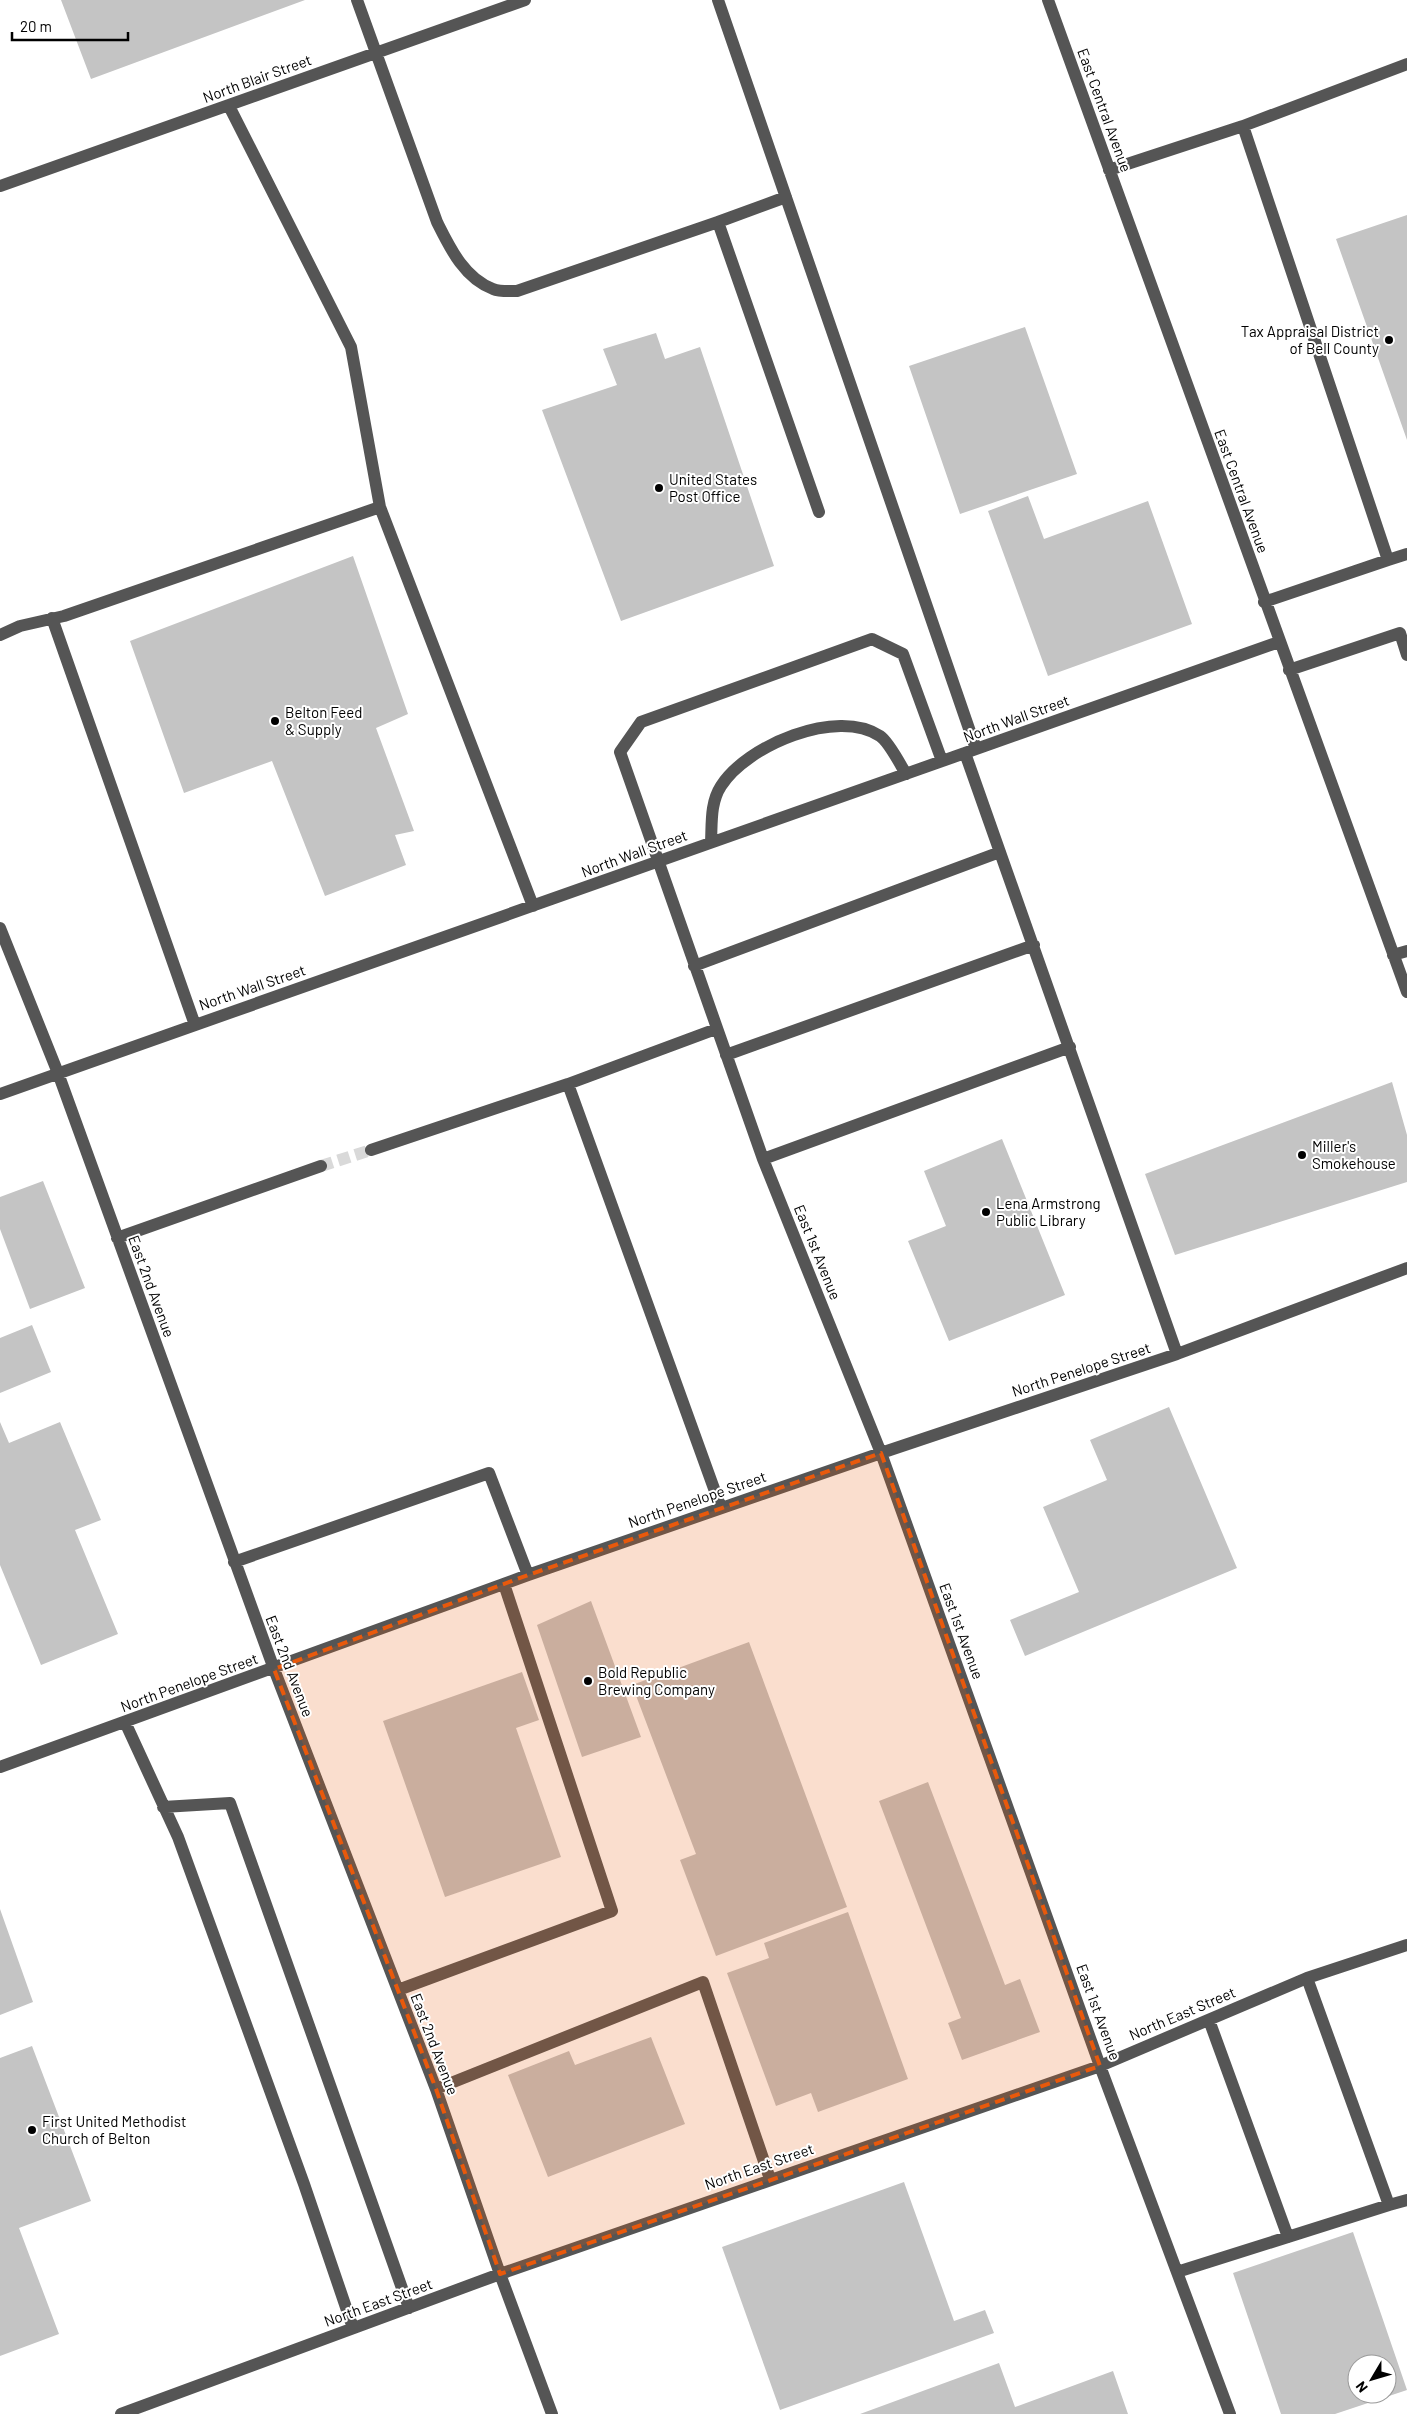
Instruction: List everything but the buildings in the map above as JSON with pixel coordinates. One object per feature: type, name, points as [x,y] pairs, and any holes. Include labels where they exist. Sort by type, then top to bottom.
[{"type":"street","points":[[357,0],[374,52],[437,222],[451,251],[469,274],[494,290],[516,291],[786,197]]},
{"type":"street","name":"North Blair Street","points":[[0,186],[525,0]]},
{"type":"street","points":[[718,0],[786,197],[971,751],[1000,852],[1177,1354]]},
{"type":"street","name":"East Central Avenue","points":[[1048,0],[1264,602],[1407,992]]},
{"type":"street","points":[[1109,170],[1243,126],[1407,64]]},
{"type":"street","points":[[229,106],[351,347],[380,507],[533,906]]},
{"type":"street","points":[[1243,126],[1388,560]]},
{"type":"street","points":[[718,222],[819,512]]},
{"type":"street","points":[[0,635],[20,626],[52,618],[380,507]]},
{"type":"street","points":[[1264,602],[1407,554]]},
{"type":"street","points":[[52,618],[195,1025]]},
{"type":"street","points":[[1289,670],[1400,634],[1407,655]]},
{"type":"street","name":"East 1st Avenue","points":[[942,761],[903,654],[872,639],[641,722],[620,752],[657,862],[763,1159],[881,1453],[1100,2066],[1230,2414]]},
{"type":"street","name":"North Wall Street","points":[[0,1094],[1279,642]]},
{"type":"street","points":[[711,842],[713,806],[720,787],[738,766],[760,750],[814,729],[840,725],[863,728],[882,737],[906,774]]},
{"type":"street","points":[[694,966],[1000,852]]},
{"type":"street","name":"East 2nd Avenue","points":[[0,928],[58,1073],[274,1669],[436,2089],[500,2274],[552,2414]]},
{"type":"street","points":[[726,1055],[1034,945]]},
{"type":"street","points":[[1393,955],[1407,950]]},
{"type":"street","points":[[371,1150],[568,1084],[716,1029]]},
{"type":"street","points":[[763,1159],[1070,1047]]},
{"type":"street","points":[[568,1084],[721,1508]]},
{"type":"street","points":[[117,1238],[321,1166]]},
{"type":"street","name":"North Penelope Street","points":[[0,1767],[274,1669],[528,1575],[881,1453],[1177,1354],[1407,1268]]},
{"type":"street","points":[[234,1562],[489,1473],[528,1575]]},
{"type":"street","points":[[398,1990],[612,1911],[504,1584]]},
{"type":"street","points":[[125,1722],[181,1846],[304,2184],[353,2328]]},
{"type":"street","points":[[163,1807],[230,1803],[408,2308]]},
{"type":"street","name":"North East Street","points":[[121,2414],[500,2274],[1100,2066],[1307,1978],[1407,1945]]},
{"type":"street","points":[[1307,1978],[1389,2205]]},
{"type":"street","points":[[436,2089],[703,1982],[770,2179]]},
{"type":"street","points":[[1209,2020],[1288,2237]]},
{"type":"street","points":[[1177,2272],[1407,2200]]},
{"type":"highlighted area","points":[[881,1453],[1100,2066],[500,2274],[436,2089],[274,1669],[528,1575]]},
{"type":"tunnel","points":[[321,1166],[371,1150]]},
{"type":"place","name":"Tax Appraisal District of Bell County","points":[[1389,340]]},
{"type":"place","name":"United States Post Office","points":[[659,488]]},
{"type":"place","name":"Belton Feed & Supply","points":[[275,721]]},
{"type":"place","name":"Miller's Smokehouse","points":[[1302,1155]]},
{"type":"place","name":"Lena Armstrong Public Library","points":[[986,1212]]},
{"type":"place","name":"Bold Republic Brewing Company","points":[[588,1681]]},
{"type":"place","name":"First United Methodist Church of Belton","points":[[32,2130]]}]
